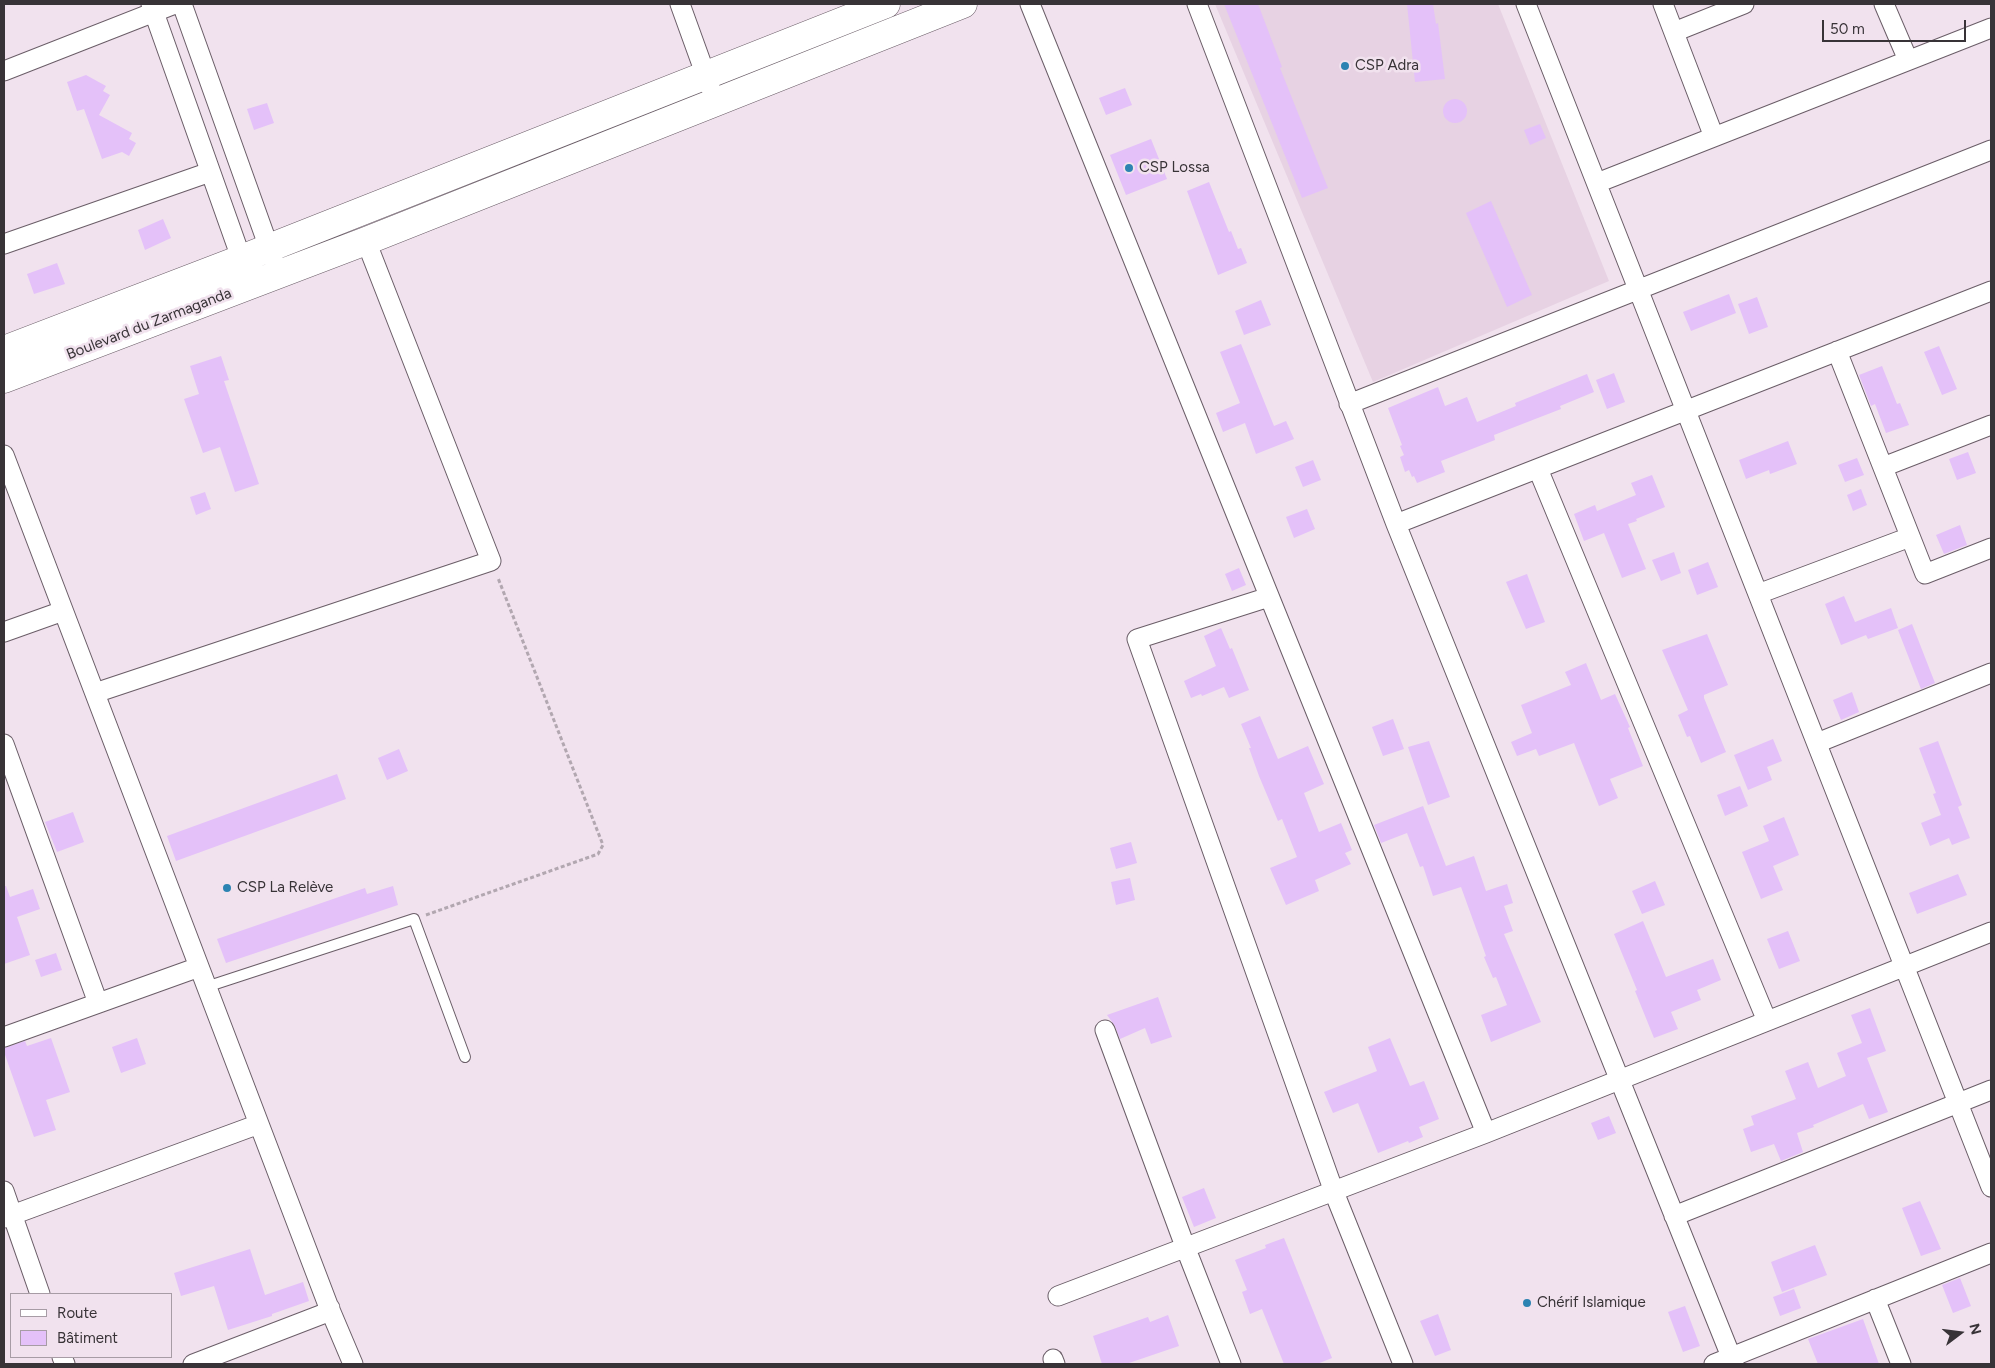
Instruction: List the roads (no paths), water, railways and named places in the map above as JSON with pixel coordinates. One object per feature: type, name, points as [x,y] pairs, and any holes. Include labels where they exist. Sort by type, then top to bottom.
[{"type":"main road","name":"Boulevard du Zarmaganda","points":[[4,350],[241,259],[886,4]]},
{"type":"main road","name":"Boulevard du Zarmaganda","points":[[4,379],[366,241],[716,102],[935,9],[963,4]]},
{"type":"street","points":[[5,66],[152,8],[175,4]]},
{"type":"street","points":[[182,4],[269,248],[286,271]]},
{"type":"street","points":[[680,4],[716,102]]},
{"type":"street","points":[[1030,4],[1486,1134]]},
{"type":"street","points":[[1197,4],[1349,404],[1674,1216],[1727,1362],[1991,1253]]},
{"type":"street","points":[[1526,4],[1991,1187]]},
{"type":"street","points":[[1663,4],[1714,137]]},
{"type":"street","points":[[1674,32],[1744,4]]},
{"type":"street","points":[[1884,4],[1908,60]]},
{"type":"street","points":[[152,8],[251,285]]},
{"type":"street","points":[[1597,183],[1991,28]]},
{"type":"street","points":[[1349,404],[1991,150]]},
{"type":"street","points":[[4,244],[210,172]]},
{"type":"street","points":[[94,693],[491,561],[366,241]]},
{"type":"street","points":[[1396,524],[1991,291]]},
{"type":"street","points":[[1837,352],[1925,574],[1991,548]]},
{"type":"street","points":[[1883,467],[1991,425]]},
{"type":"street","points":[[4,456],[206,987],[353,1364]]},
{"type":"street","points":[[1538,469],[1767,1021]]},
{"type":"street","points":[[1758,594],[1910,537]]},
{"type":"street","points":[[1269,597],[1138,639],[1334,1192],[1403,1364]]},
{"type":"street","points":[[4,632],[63,611]]},
{"type":"street","points":[[1817,743],[1991,673]]},
{"type":"street","points":[[4,744],[98,1003]]},
{"type":"street","points":[[1058,1296],[1486,1134],[1991,932]]},
{"type":"street","points":[[4,1037],[199,967]]},
{"type":"street","points":[[1105,1030],[1186,1249],[1231,1364]]},
{"type":"street","points":[[1674,1216],[1991,1090]]},
{"type":"street","points":[[8,1216],[259,1124]]},
{"type":"street","points":[[4,1191],[8,1216],[40,1293]]},
{"type":"street","points":[[1876,1300],[1901,1364]]},
{"type":"street","points":[[193,1364],[322,1314],[330,1308]]},
{"type":"lane","points":[[206,987],[414,919],[466,1058]]},
{"type":"place","name":"CSP Adra","points":[[1345,66]]},
{"type":"place","name":"CSP Lossa","points":[[1129,168]]},
{"type":"place","name":"CSP La Relève","points":[[227,888]]},
{"type":"place","name":"Chérif Islamique","points":[[1527,1303]]}]
